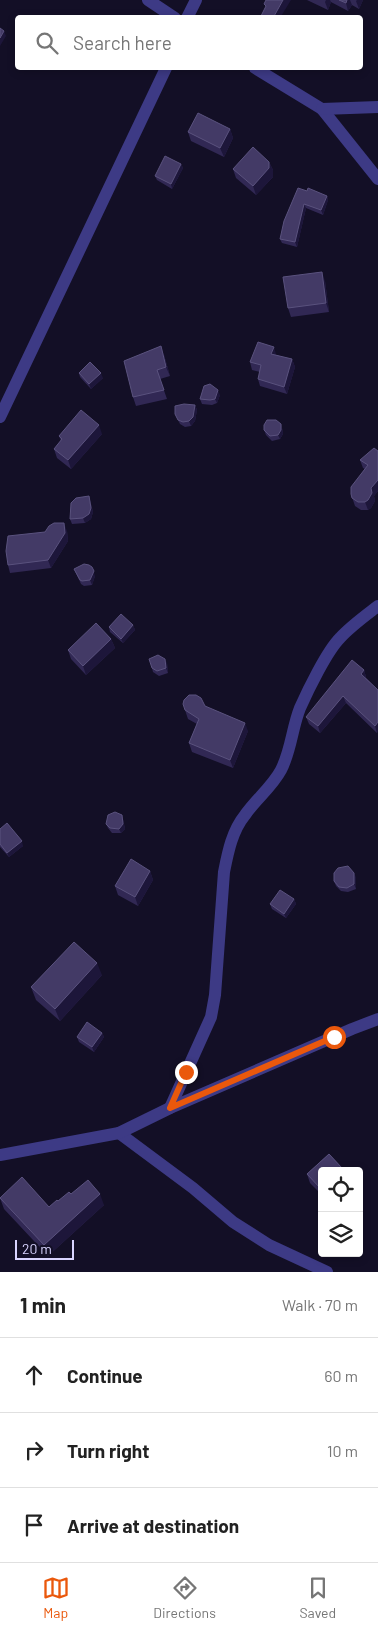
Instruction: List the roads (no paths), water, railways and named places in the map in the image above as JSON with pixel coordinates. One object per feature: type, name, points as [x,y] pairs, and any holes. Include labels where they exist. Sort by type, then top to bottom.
[{"type":"street","points":[[148,0],[170,15]]},
{"type":"street","points":[[189,15],[196,0]]},
{"type":"street","points":[[0,417],[165,70]]},
{"type":"street","points":[[258,70],[322,109],[378,179]]},
{"type":"street","points":[[322,109],[378,108]]},
{"type":"street","points":[[170,1108],[211,1017],[215,995],[224,872],[234,833],[244,815],[281,770],[300,708],[338,639],[378,606]]},
{"type":"street","points":[[0,1155],[119,1133],[170,1108],[343,1033],[378,1020]]},
{"type":"street","points":[[119,1133],[193,1188],[233,1222],[269,1245],[327,1272]]}]
